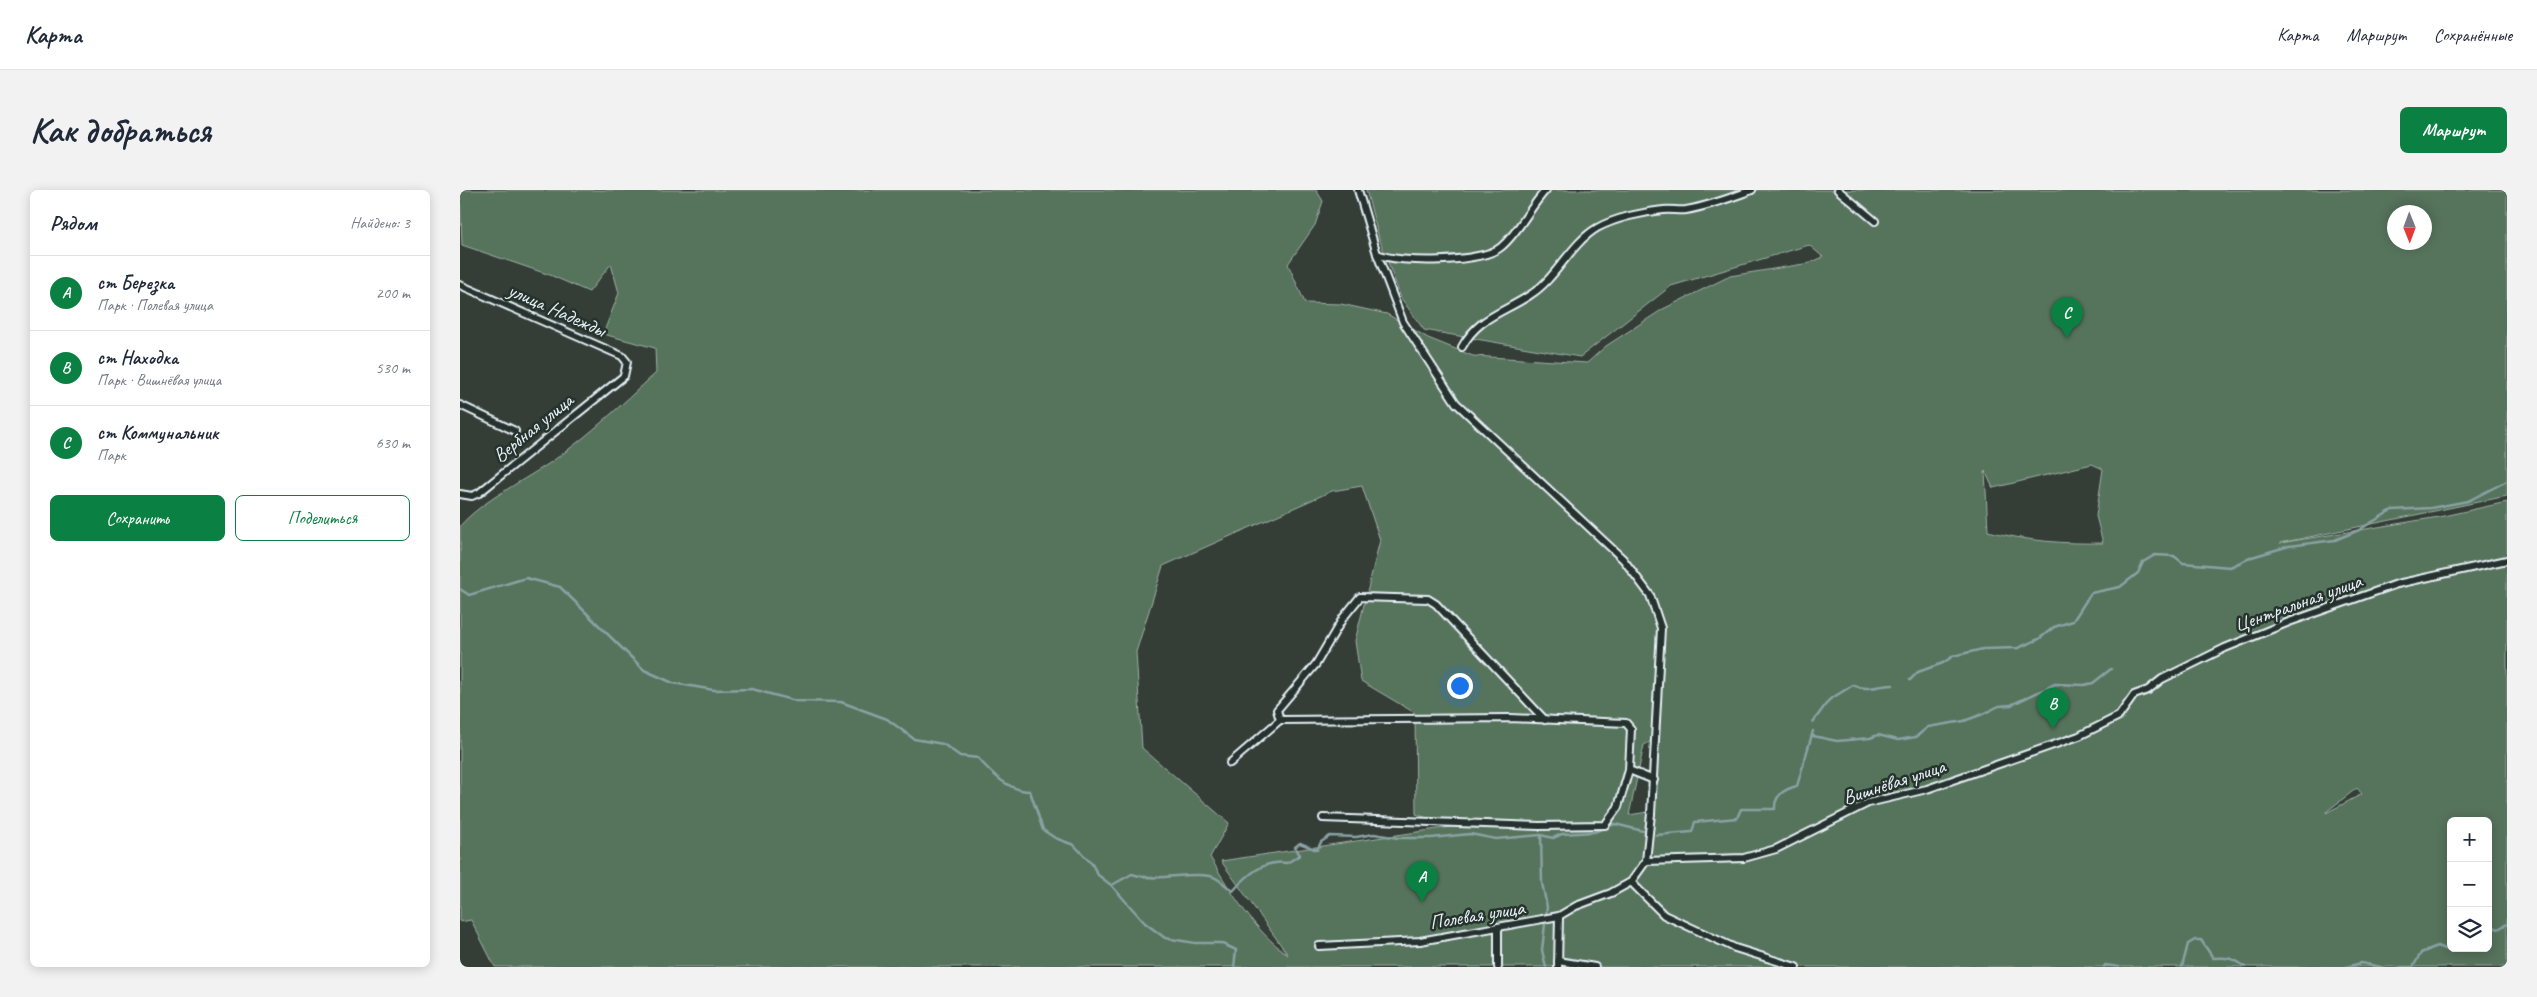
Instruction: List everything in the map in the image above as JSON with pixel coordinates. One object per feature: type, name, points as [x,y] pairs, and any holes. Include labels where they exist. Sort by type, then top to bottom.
[{"type":"street","points":[[1358,190],[1377,254],[1403,322],[1456,403],[1623,559],[1650,594],[1661,628],[1654,780],[1646,862],[1631,882],[1664,915],[1735,948],[1796,967]]},
{"type":"street","points":[[1377,254],[1387,259],[1424,262],[1482,254],[1498,249],[1516,232],[1534,202],[1546,190]]},
{"type":"street","points":[[1462,347],[1468,335],[1481,321],[1530,296],[1584,239],[1597,228],[1616,221],[1663,210],[1685,210],[1713,204],[1752,190]]},
{"type":"street","points":[[1838,190],[1875,221]]},
{"type":"street","name":"улица Надежды","points":[[460,285],[622,356],[627,362],[624,376]]},
{"type":"street","name":"Вербная улица","points":[[460,494],[472,496],[479,493],[624,376]]},
{"type":"street","points":[[460,405],[515,431]]},
{"type":"street","name":"Центральная улица","points":[[2119,716],[2134,695],[2148,690],[2162,679],[2225,648],[2289,622],[2397,584],[2507,560]]},
{"type":"street","points":[[1280,720],[1277,710],[1316,664],[1343,618],[1360,597],[1428,599],[1436,604],[1545,720]]},
{"type":"street","name":"Вишнёвая улица","points":[[1646,862],[1744,858],[1768,851],[1868,803],[1927,789],[2079,736],[2119,716]]},
{"type":"street","points":[[1230,763],[1280,720],[1510,718],[1626,723],[1632,729],[1629,770],[1618,808],[1605,825],[1539,826],[1323,818]]},
{"type":"street","points":[[1629,770],[1654,780]]},
{"type":"street","name":"Полевая улица","points":[[1319,946],[1420,941],[1536,922],[1555,917],[1576,906],[1611,893],[1631,882]]},
{"type":"street","points":[[1555,917],[1558,964],[1596,967]]},
{"type":"street","points":[[1498,928],[1498,967]]},
{"type":"green space","points":[[460,190],[1316,190],[1323,201],[1315,225],[1288,264],[1305,303],[1341,304],[1387,314],[1428,338],[1473,356],[1587,363],[1606,346],[1663,309],[1730,276],[1810,263],[1823,257],[1809,245],[1671,286],[1580,357],[1424,330],[1401,298],[1379,238],[1366,190],[2507,190],[2507,496],[2280,543],[2439,517],[2507,502],[2507,967],[495,967],[471,920],[460,922],[460,526],[492,499],[567,450],[656,373],[655,348],[603,334],[619,293],[611,264],[589,292],[550,275],[462,245]],"holes":[[[2092,464],[2103,469],[2096,516],[2103,543],[2045,541],[1988,531],[1985,471],[1993,488]],[[1362,486],[1380,540],[1355,641],[1361,681],[1415,713],[1416,814],[1451,827],[1221,861],[1288,955],[1264,934],[1244,910],[1210,857],[1229,823],[1142,748],[1136,652],[1163,566],[1332,491]],[[1652,741],[1648,812],[1629,815],[1644,745]],[[2357,788],[2362,794],[2326,813]]]},
{"type":"waterway","points":[[1910,680],[1918,672],[1943,663],[1953,656],[1983,649],[2018,648],[2039,639],[2054,627],[2073,621],[2091,593],[2120,587],[2138,573],[2143,562],[2155,555],[2174,556],[2183,563],[2230,567],[2252,557],[2289,546],[2335,540],[2359,530],[2392,510],[2431,508],[2468,501],[2507,481]]},
{"type":"waterway","points":[[460,589],[469,595],[526,578],[560,587],[644,670],[673,683],[714,690],[752,689],[796,701],[841,702],[887,719],[914,739],[943,744],[960,756],[978,758],[989,770],[1008,785],[1030,791],[1043,830],[1055,838],[1074,845],[1092,864],[1098,875],[1111,885],[1145,923],[1165,938],[1195,943],[1221,943],[1236,950],[1234,967]]},
{"type":"waterway","points":[[1813,736],[1837,741],[1870,738],[1878,735],[1898,740],[1916,737],[1928,727],[1964,721],[1999,706],[2011,705],[2055,684],[2084,685],[2093,683],[2111,669]]},
{"type":"waterway","points":[[1813,722],[1829,700],[1853,685],[1863,688],[1893,685]]},
{"type":"waterway","points":[[1656,835],[1692,832],[1695,822],[1737,818],[1741,809],[1775,809],[1778,796],[1788,789],[1797,786],[1813,731]]},
{"type":"waterway","points":[[1112,885],[1132,874],[1153,877],[1200,875],[1216,878],[1233,891],[1250,874],[1264,866],[1271,863],[1287,863],[1300,855],[1295,847],[1300,843],[1317,850],[1321,842],[1330,836],[1356,837],[1374,834],[1398,838],[1431,838],[1470,834],[1496,839],[1541,835],[1553,838],[1562,834],[1594,832],[1615,824],[1643,831]]},
{"type":"waterway","points":[[1541,835],[1542,883],[1547,907],[1542,950],[1546,967]]},
{"type":"waterway","points":[[2492,926],[2498,929],[2507,924]]},
{"type":"waterway","points":[[2182,967],[2188,944],[2195,940],[2201,940],[2213,958],[2230,959],[2245,967]]},
{"type":"waterway","points":[[2401,967],[2413,967],[2421,953],[2437,946],[2447,950]]},
{"type":"waterway","points":[[2346,967],[2361,963],[2381,967]]},
{"type":"waterway","points":[[2104,967],[2105,965],[2119,967]]},
{"type":"place","name":"ст Коммунальник","points":[[2067,338]]},
{"type":"place","name":"ст Находка","points":[[2053,729]]},
{"type":"place","name":"ст Березка","points":[[1422,902]]}]
